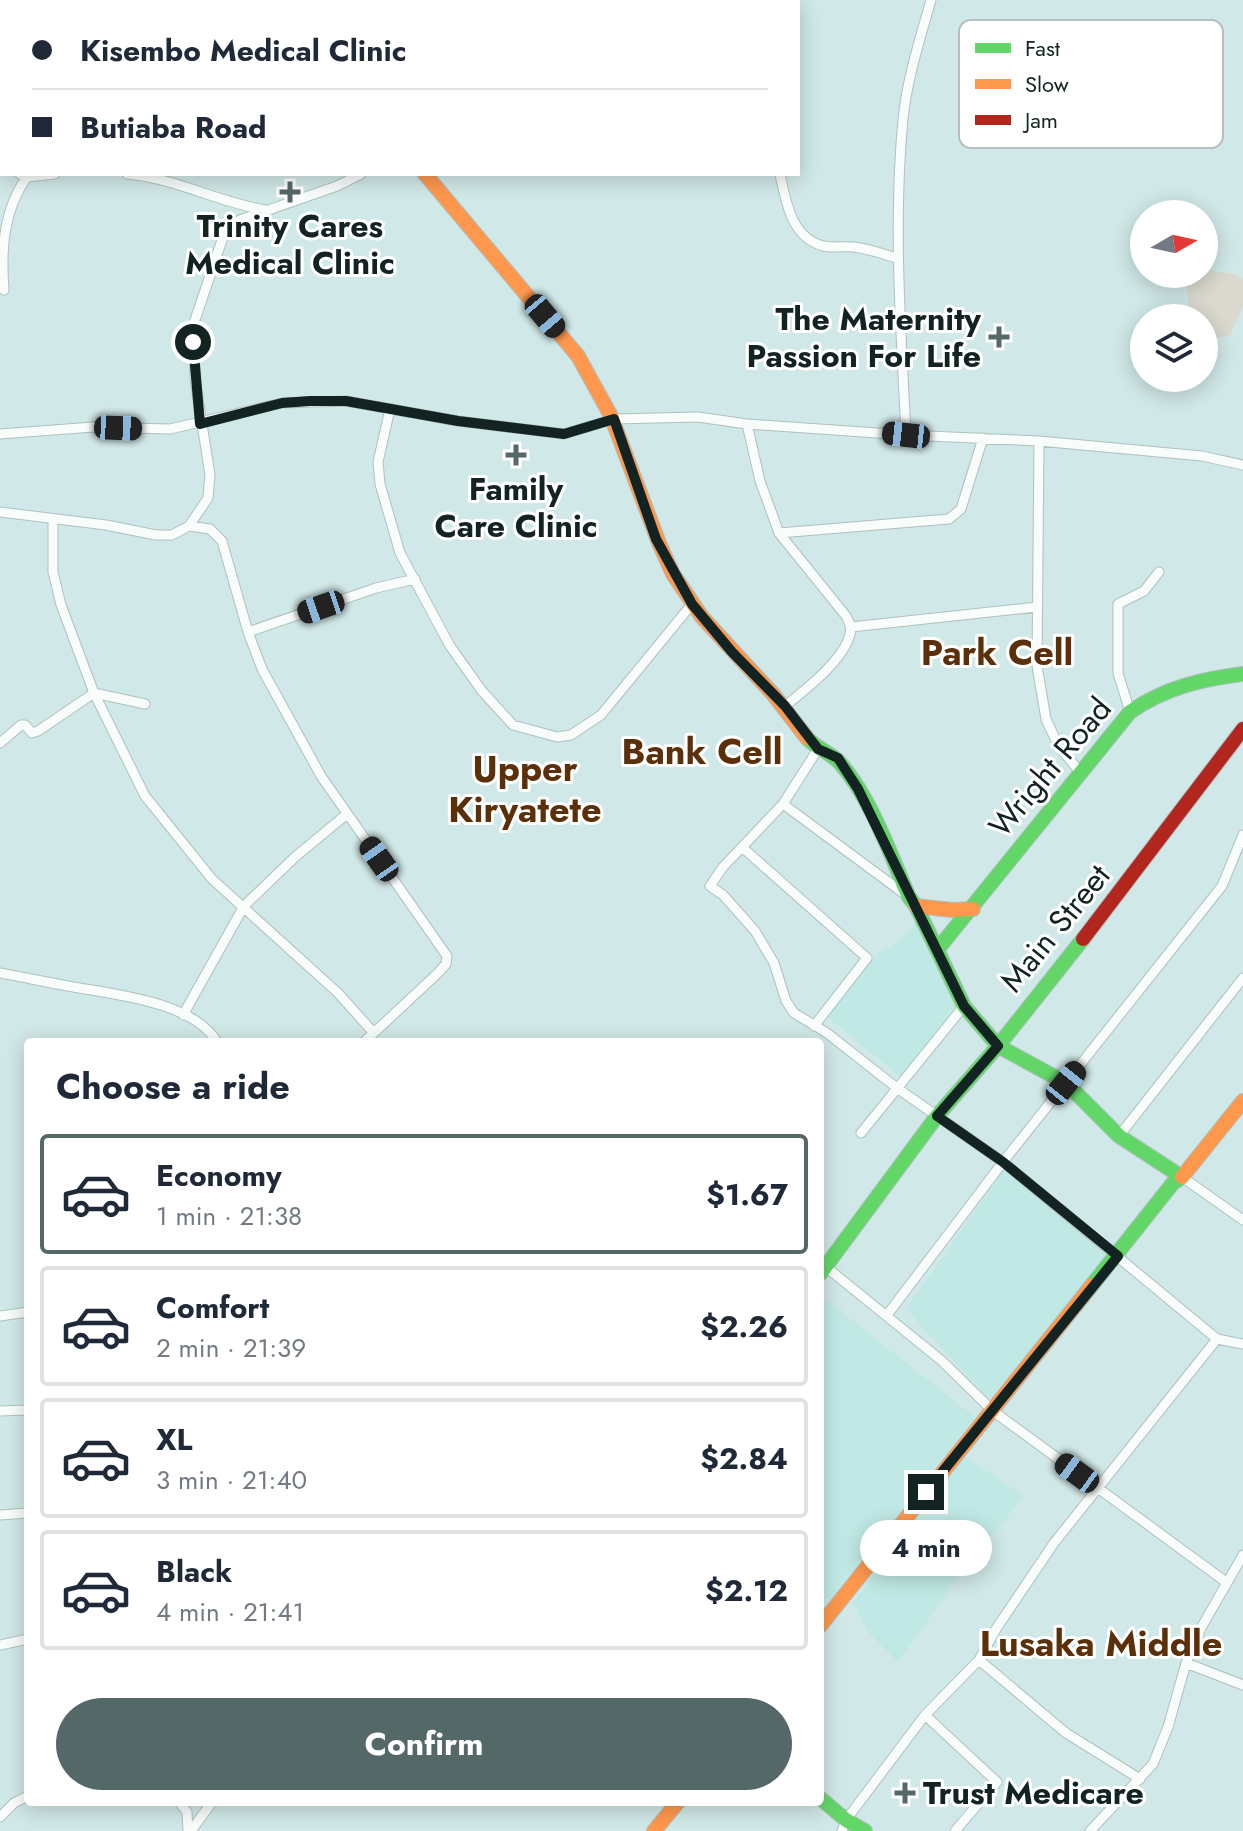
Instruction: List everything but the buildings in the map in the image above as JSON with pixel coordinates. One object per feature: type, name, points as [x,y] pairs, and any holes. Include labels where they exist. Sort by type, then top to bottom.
[{"type":"main road","points":[[427,176],[596,381],[614,419],[656,539],[692,604],[732,652],[785,706],[818,749],[838,758],[858,789],[964,1006],[998,1046],[1066,1083],[1119,1136],[1182,1177]]},
{"type":"main road","name":"Wright Road","points":[[937,950],[973,909],[1079,771],[1130,712],[1139,704],[1172,691],[1210,679],[1243,674]]},
{"type":"main road","name":"Main Street","points":[[824,1270],[937,1116],[998,1046],[1243,729]]},
{"type":"main road","points":[[912,901],[952,910],[973,909]]},
{"type":"main road","points":[[824,1621],[1118,1256],[1173,1183],[1182,1177],[1243,1101]]},
{"type":"main road","points":[[824,1803],[844,1826],[865,1831]]},
{"type":"main road","points":[[654,1831],[675,1806]]},
{"type":"street","points":[[906,435],[897,258],[903,117],[911,72],[931,0]]},
{"type":"street","points":[[4,290],[4,241],[13,199],[23,176]]},
{"type":"street","points":[[137,176],[269,211]]},
{"type":"street","points":[[0,512],[106,525],[156,535],[172,535],[189,526],[208,498],[210,488],[194,366],[194,323],[223,237],[240,220],[356,176]]},
{"type":"street","points":[[781,176],[791,215],[797,230],[804,237],[823,246],[854,247],[897,258]]},
{"type":"street","points":[[0,434],[93,427],[170,429],[282,403],[346,401],[458,421],[564,434],[614,419],[698,417],[747,424],[1039,441],[1202,456],[1243,465]]},
{"type":"street","points":[[390,409],[378,462],[380,484],[400,553],[450,646],[482,691],[513,725],[557,737],[571,735],[601,715],[692,604]]},
{"type":"street","points":[[747,424],[760,481],[779,533],[846,616],[851,627],[847,641],[835,660],[785,706]]},
{"type":"street","points":[[779,533],[949,519],[961,509],[983,438]]},
{"type":"street","points":[[1039,441],[1037,666],[1043,709],[1058,745],[1079,771]]},
{"type":"street","points":[[53,519],[53,572],[61,605],[94,693],[145,796],[212,879],[338,993],[373,1032]]},
{"type":"street","points":[[189,526],[210,529],[222,541],[262,669],[321,776],[447,956],[446,964],[438,973],[368,1038]]},
{"type":"street","points":[[1130,712],[1118,673],[1116,610],[1121,602],[1144,591],[1159,572]]},
{"type":"street","points":[[248,632],[376,588],[415,579]]},
{"type":"street","points":[[851,627],[1037,607]]},
{"type":"street","points":[[0,743],[21,725],[32,733],[38,731],[94,693],[145,704]]},
{"type":"street","points":[[818,749],[783,804],[723,867],[710,886],[723,895],[755,931],[774,963],[786,1001],[794,1013],[1003,1162],[1217,1339],[1243,1344]]},
{"type":"street","points":[[783,804],[912,901]]},
{"type":"street","points":[[183,1015],[244,906],[295,857],[347,814]]},
{"type":"street","points":[[887,1315],[1003,1162],[1238,865],[1243,835]]},
{"type":"street","points":[[743,848],[867,958],[814,1026]]},
{"type":"street","points":[[0,973],[119,994],[183,1015],[207,1029],[214,1038]]},
{"type":"street","points":[[1119,1136],[1243,978]]},
{"type":"street","points":[[861,1133],[964,1006]]},
{"type":"street","points":[[1182,1177],[1243,1220]]},
{"type":"street","points":[[824,1272],[887,1315],[942,1361],[993,1411],[1226,1582]]},
{"type":"street","points":[[0,1316],[24,1313]]},
{"type":"street","points":[[844,1826],[925,1715],[979,1660],[996,1629],[1054,1543],[1217,1339]]},
{"type":"street","points":[[0,1411],[24,1410]]},
{"type":"street","points":[[0,1515],[24,1513]]},
{"type":"street","points":[[1090,1831],[1153,1764],[1162,1745],[1186,1663],[1201,1628],[1243,1555]]},
{"type":"street","points":[[0,1645],[24,1640]]},
{"type":"street","points":[[979,1660],[1066,1733],[1140,1779]]},
{"type":"street","points":[[1186,1663],[1243,1685]]},
{"type":"street","points":[[925,1715],[997,1782],[955,1831]]},
{"type":"street","points":[[0,1817],[24,1798]]},
{"type":"street","points":[[182,1806],[187,1812],[189,1831]]},
{"type":"street","points":[[189,1831],[209,1806]]},
{"type":"shaded area","points":[[1218,272],[1236,274],[1243,280],[1243,306],[1230,335],[1218,338],[1218,304],[1189,304],[1187,288],[1218,288]]},
{"type":"shaded area","points":[[921,917],[958,1002],[901,1077],[827,1017],[876,954],[898,942]]},
{"type":"shaded area","points":[[1005,1168],[1111,1254],[989,1399],[906,1309]]},
{"type":"shaded area","points":[[824,1298],[975,1417],[824,1606]]},
{"type":"shaded area","points":[[964,1456],[1024,1496],[951,1588],[898,1662],[869,1633],[853,1603]]},
{"type":"traffic: fast","points":[[937,950],[1130,712],[1184,686],[1243,674]]},
{"type":"traffic: fast","points":[[807,738],[837,760],[862,794],[964,1006],[998,1046],[1066,1083],[1119,1136],[1182,1177],[1173,1183],[1092,1285]]},
{"type":"traffic: fast","points":[[824,1269],[937,1116],[998,1046],[1083,939]]},
{"type":"traffic: fast","points":[[824,1801],[865,1831]]},
{"type":"traffic: slow","points":[[427,176],[578,356],[611,416],[673,574],[702,617],[773,694],[807,738]]},
{"type":"traffic: slow","points":[[916,906],[973,909]]},
{"type":"traffic: slow","points":[[1182,1177],[1243,1101]]},
{"type":"traffic: slow","points":[[824,1621],[1092,1285]]},
{"type":"traffic: slow","points":[[654,1831],[675,1806]]},
{"type":"traffic: jam","points":[[1083,939],[1243,729]]},
{"type":"place","name":"Trinity Cares Medical Clinic","points":[[290,192]]},
{"type":"place","name":"The Maternity Passion For Life","points":[[999,337]]},
{"type":"place","name":"Family Care Clinic","points":[[516,455]]},
{"type":"place","name":"Trust Medicare","points":[[905,1793]]},
{"type":"district","name":"Park Cell","points":[[997,652]]},
{"type":"district","name":"Bank Cell","points":[[702,751]]},
{"type":"district","name":"Upper Kiryatete","points":[[525,788]]},
{"type":"district","name":"Lusaka Middle","points":[[1101,1643]]},
{"type":"route","points":[[193,342],[200,424],[282,403],[310,401],[346,401],[458,421],[564,434],[614,419],[646,516],[665,559],[692,604],[732,652],[785,706],[818,749],[838,758],[858,789],[964,1006],[998,1046],[937,1116],[1003,1162],[1118,1256],[926,1492]]}]
